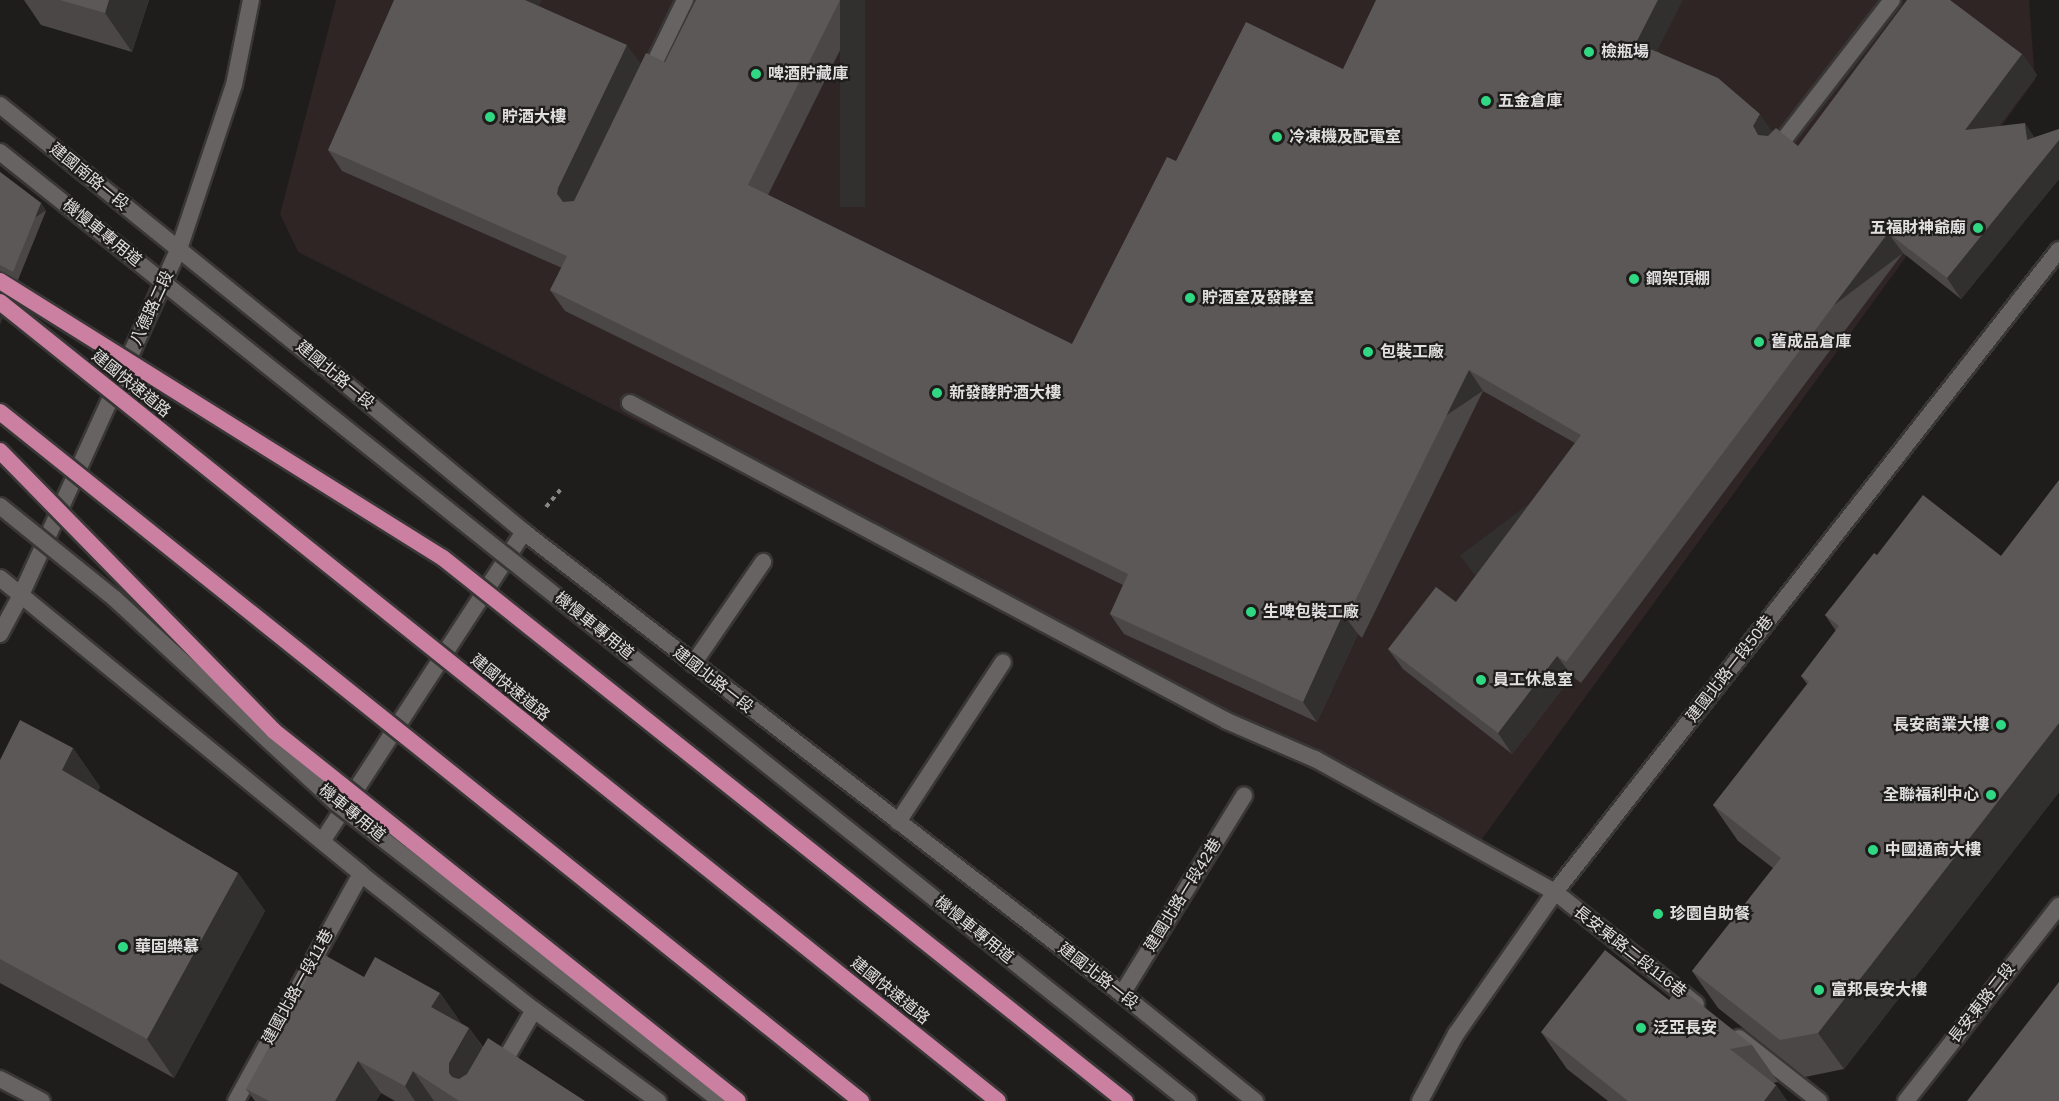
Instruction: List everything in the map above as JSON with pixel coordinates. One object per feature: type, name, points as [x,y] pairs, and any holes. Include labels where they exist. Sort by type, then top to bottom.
[{"type":"highway","points":[[0,281],[443,558],[1125,1101]]},
{"type":"highway","name":"建國快速道路","points":[[0,302],[999,1101]]},
{"type":"highway","points":[[0,412],[861,1101]]},
{"type":"highway","points":[[0,451],[274,731],[738,1101]]},
{"type":"street","name":"八德路二段","points":[[0,634],[21,595],[179,249],[234,85],[251,0]]},
{"type":"street","points":[[638,96],[685,0]]},
{"type":"street","points":[[1778,147],[1892,0]]},
{"type":"street","name":"建國南路一段","points":[[0,105],[179,249]]},
{"type":"street","name":"機慢車專用道","points":[[0,152],[1188,1101]]},
{"type":"street","name":"建國北路一段","points":[[179,249],[524,532],[1122,994],[1255,1101]]},
{"type":"street","name":"建國北路一段50巷","points":[[1420,1101],[1456,1034],[1555,892],[2059,250]]},
{"type":"street","name":"長安東路二段116巷","points":[[630,403],[1227,721],[1315,759],[1555,892],[1710,1015]]},
{"type":"street","name":"機車專用道","points":[[0,506],[114,598],[335,802],[720,1101]]},
{"type":"street","points":[[323,840],[524,532]]},
{"type":"street","points":[[693,664],[763,562]]},
{"type":"street","points":[[0,578],[323,840],[361,874],[534,1010],[658,1101]]},
{"type":"street","points":[[898,822],[1003,662]]},
{"type":"street","name":"建國北路一段42巷","points":[[1122,994],[1244,796]]},
{"type":"street","name":"建國北路一段11巷","points":[[236,1101],[361,874]]},
{"type":"street","name":"長安東路二段","points":[[1906,1101],[2059,906]]},
{"type":"street","points":[[481,1101],[534,1010]]},
{"type":"street","points":[[1728,1029],[1819,1101]]},
{"type":"street","points":[[0,1079],[42,1101]]},
{"type":"shaded area","points":[[336,0],[2029,0],[2035,80],[1479,843],[298,252],[280,214]]},
{"type":"building","points":[[60,0],[109,0],[105,13]]},
{"type":"building","points":[[394,0],[525,0],[627,45],[558,188],[557,194],[563,202],[574,201],[646,53],[665,62],[696,0],[840,0],[748,185],[1072,344],[1167,157],[1176,161],[1246,22],[1343,69],[1376,0],[1658,0],[1636,43],[1718,78],[1760,114],[1753,126],[1758,135],[1768,136],[1776,128],[1798,146],[1907,0],[1950,0],[2022,54],[1965,130],[2025,123],[2027,140],[2059,129],[2059,140],[1947,278],[1888,233],[1566,662],[1557,656],[1498,733],[1388,649],[1436,587],[1456,602],[1581,435],[1469,370],[1347,617],[1343,614],[1303,702],[1110,614],[1128,574],[550,290],[567,256],[328,150]]},
{"type":"building","points":[[0,172],[41,203],[13,272],[0,265]]},
{"type":"building","points":[[2059,480],[2059,723],[1818,1033],[1780,1040],[1692,971],[1781,858],[1713,805],[1809,682],[1801,676],[1839,626],[1825,615],[1874,553],[1877,555],[1923,495],[2001,556]]},
{"type":"building","name":"華固樂慕","points":[[20,720],[73,748],[62,770],[238,873],[147,1039],[0,959],[0,760]]},
{"type":"building","points":[[1605,950],[1669,1000],[1679,987],[1752,1045],[1730,1049],[1776,1085],[1764,1101],[1628,1101],[1541,1032]]},
{"type":"building","points":[[321,953],[364,977],[375,957],[440,993],[431,1007],[469,1028],[449,1063],[449,1073],[452,1077],[459,1079],[467,1074],[488,1038],[585,1101],[459,1101],[413,1071],[405,1086],[358,1061],[335,1101],[269,1101],[246,1089]]},
{"type":"building","points":[[2059,982],[2059,1101],[1967,1101]]},
{"type":"place","name":"檢瓶場","points":[[1589,52]]},
{"type":"place","name":"啤酒貯藏庫","points":[[756,74]]},
{"type":"place","name":"五金倉庫","points":[[1486,101]]},
{"type":"place","name":"貯酒大樓","points":[[490,117]]},
{"type":"place","name":"冷凍機及配電室","points":[[1277,137]]},
{"type":"place","name":"五福財神爺廟","points":[[1978,228]]},
{"type":"place","name":"鋼架頂棚","points":[[1634,279]]},
{"type":"place","name":"貯酒室及發酵室","points":[[1190,298]]},
{"type":"place","name":"舊成品倉庫","points":[[1759,342]]},
{"type":"place","name":"包裝工廠","points":[[1368,352]]},
{"type":"place","name":"新發酵貯酒大樓","points":[[937,393]]},
{"type":"place","name":"生啤包裝工廠","points":[[1251,612]]},
{"type":"place","name":"員工休息室","points":[[1481,680]]},
{"type":"place","name":"長安商業大樓","points":[[2001,725]]},
{"type":"place","name":"全聯福利中心","points":[[1991,795]]},
{"type":"place","name":"中國通商大樓","points":[[1873,850]]},
{"type":"place","name":"珍園自助餐","points":[[1658,914]]},
{"type":"place","name":"華固樂慕","points":[[123,947]]},
{"type":"place","name":"富邦長安大樓","points":[[1819,990]]},
{"type":"place","name":"泛亞長安","points":[[1641,1028]]}]
